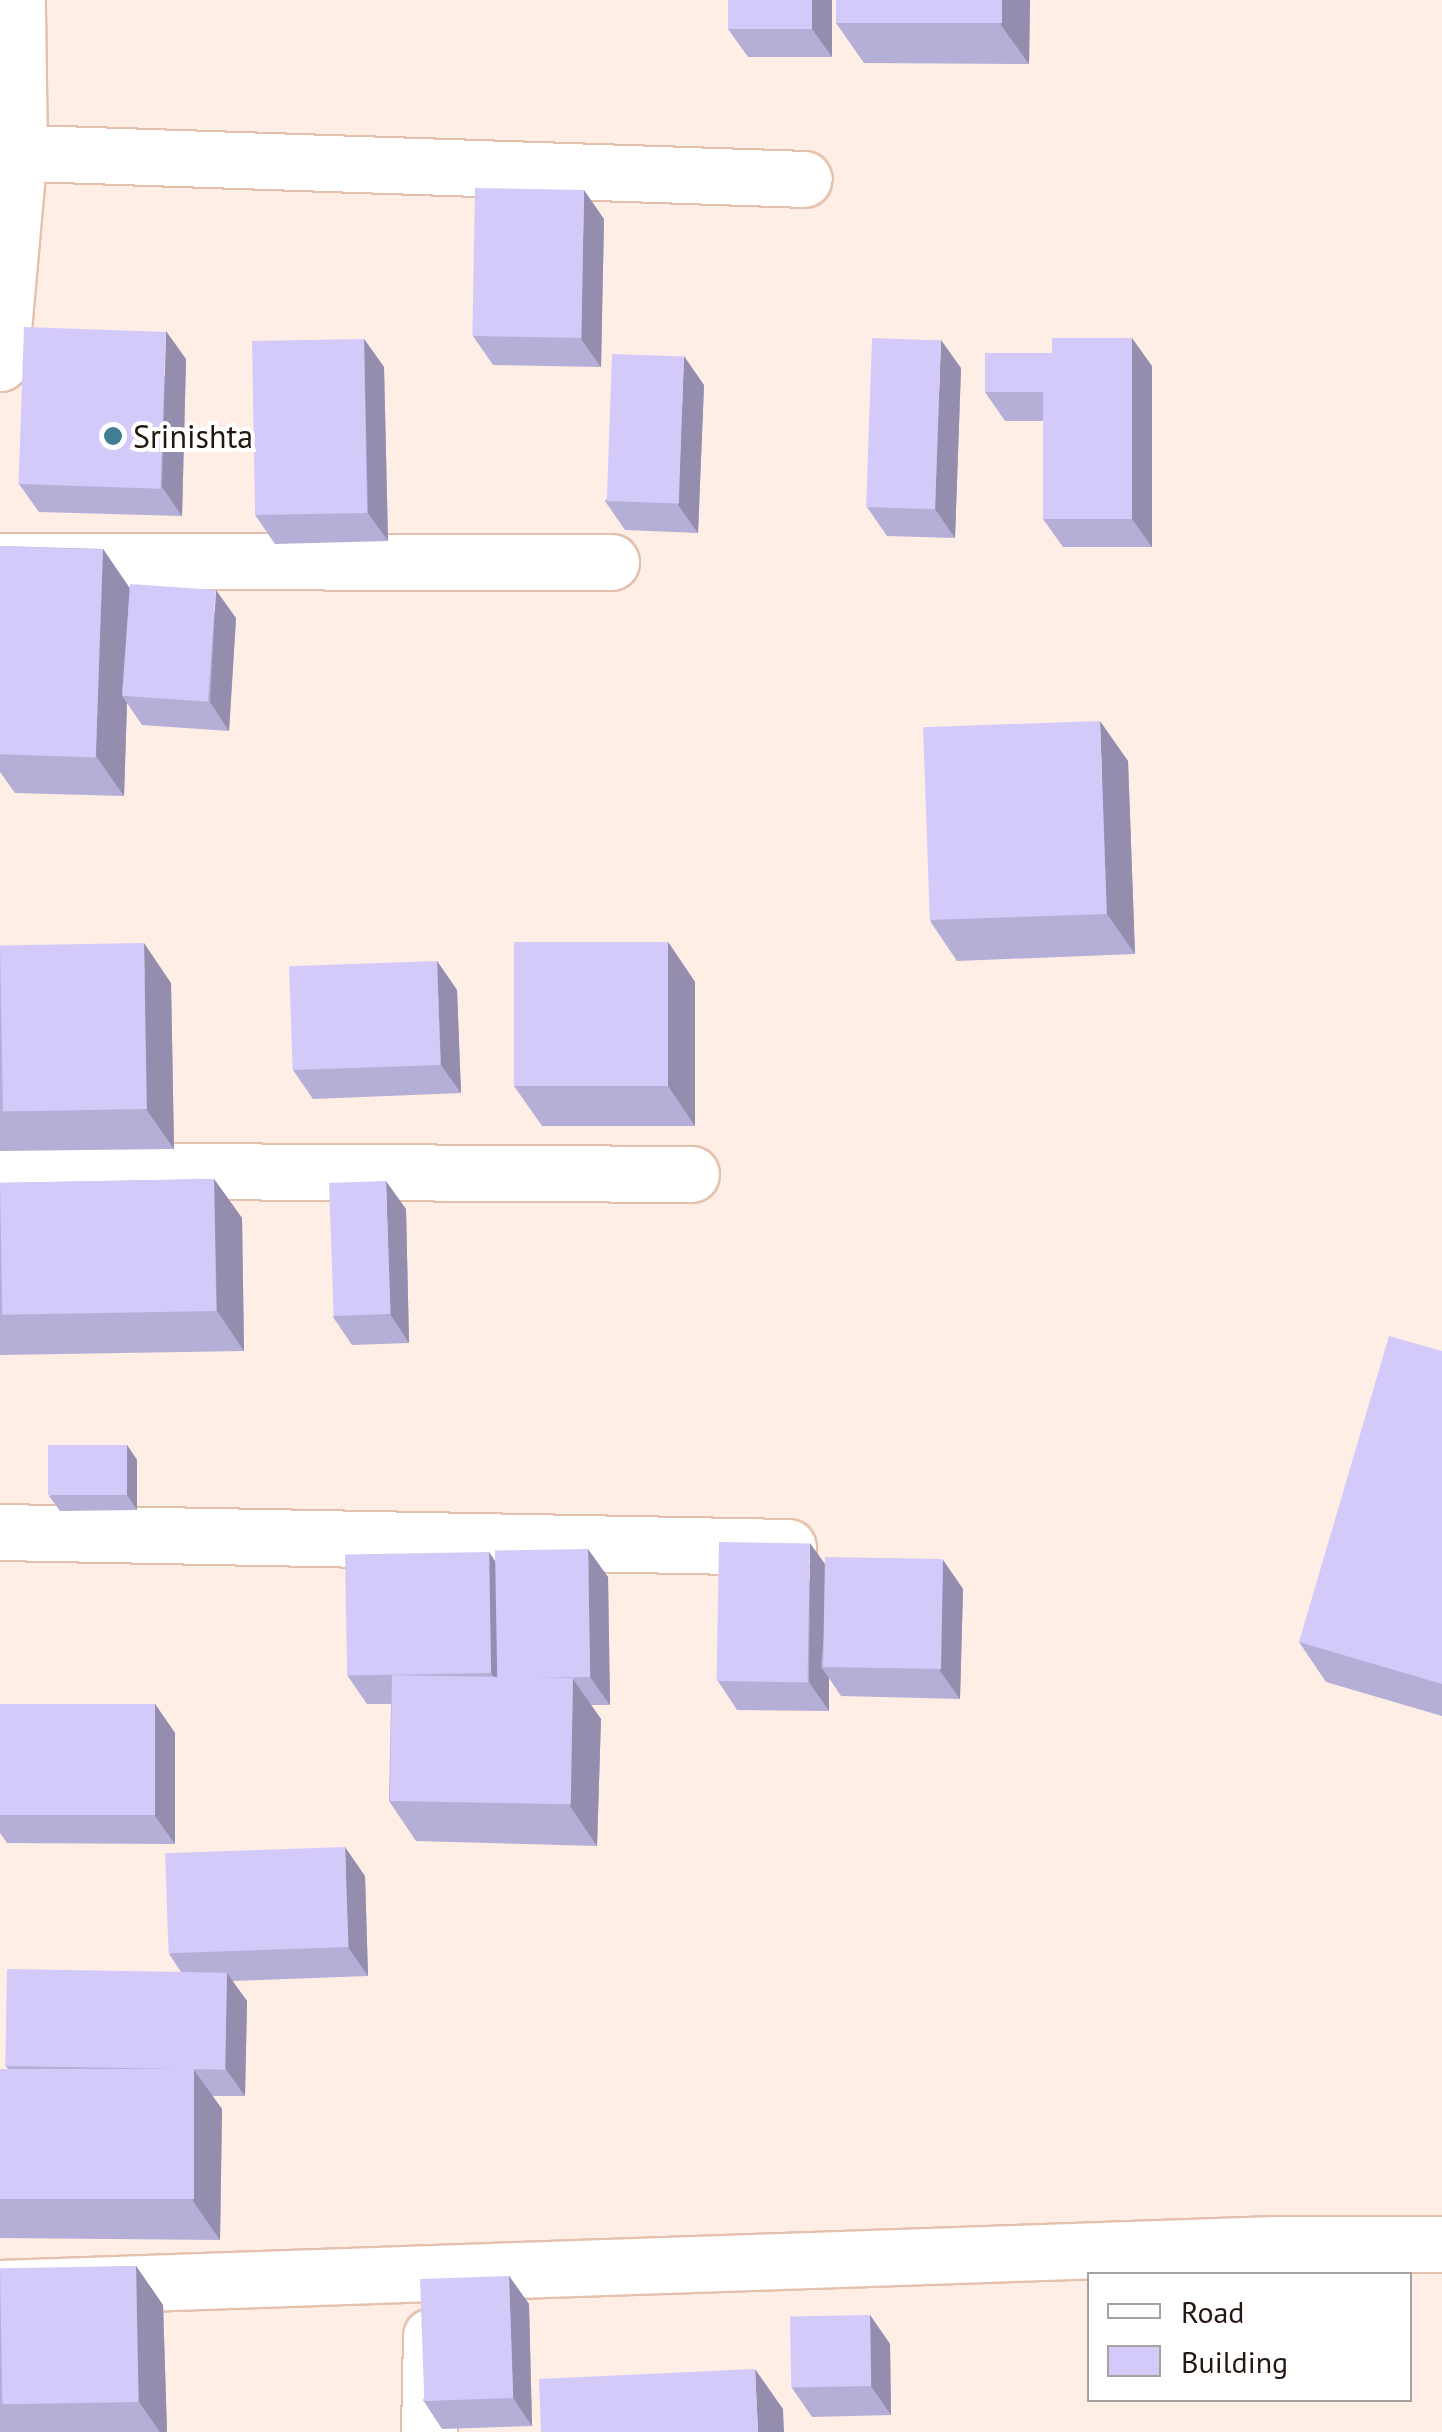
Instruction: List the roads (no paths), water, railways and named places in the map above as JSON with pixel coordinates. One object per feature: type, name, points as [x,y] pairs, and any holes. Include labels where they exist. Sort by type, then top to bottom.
[{"type":"street","points":[[0,362],[18,0]]},
{"type":"street","points":[[9,152],[804,179]]},
{"type":"street","points":[[0,561],[611,562]]},
{"type":"street","points":[[0,1170],[691,1174]]},
{"type":"street","points":[[0,1532],[788,1547]]},
{"type":"street","points":[[0,2288],[1442,2244]]},
{"type":"street","points":[[429,2432],[433,2273]]},
{"type":"place","name":"Srinishta","points":[[113,436]]}]
